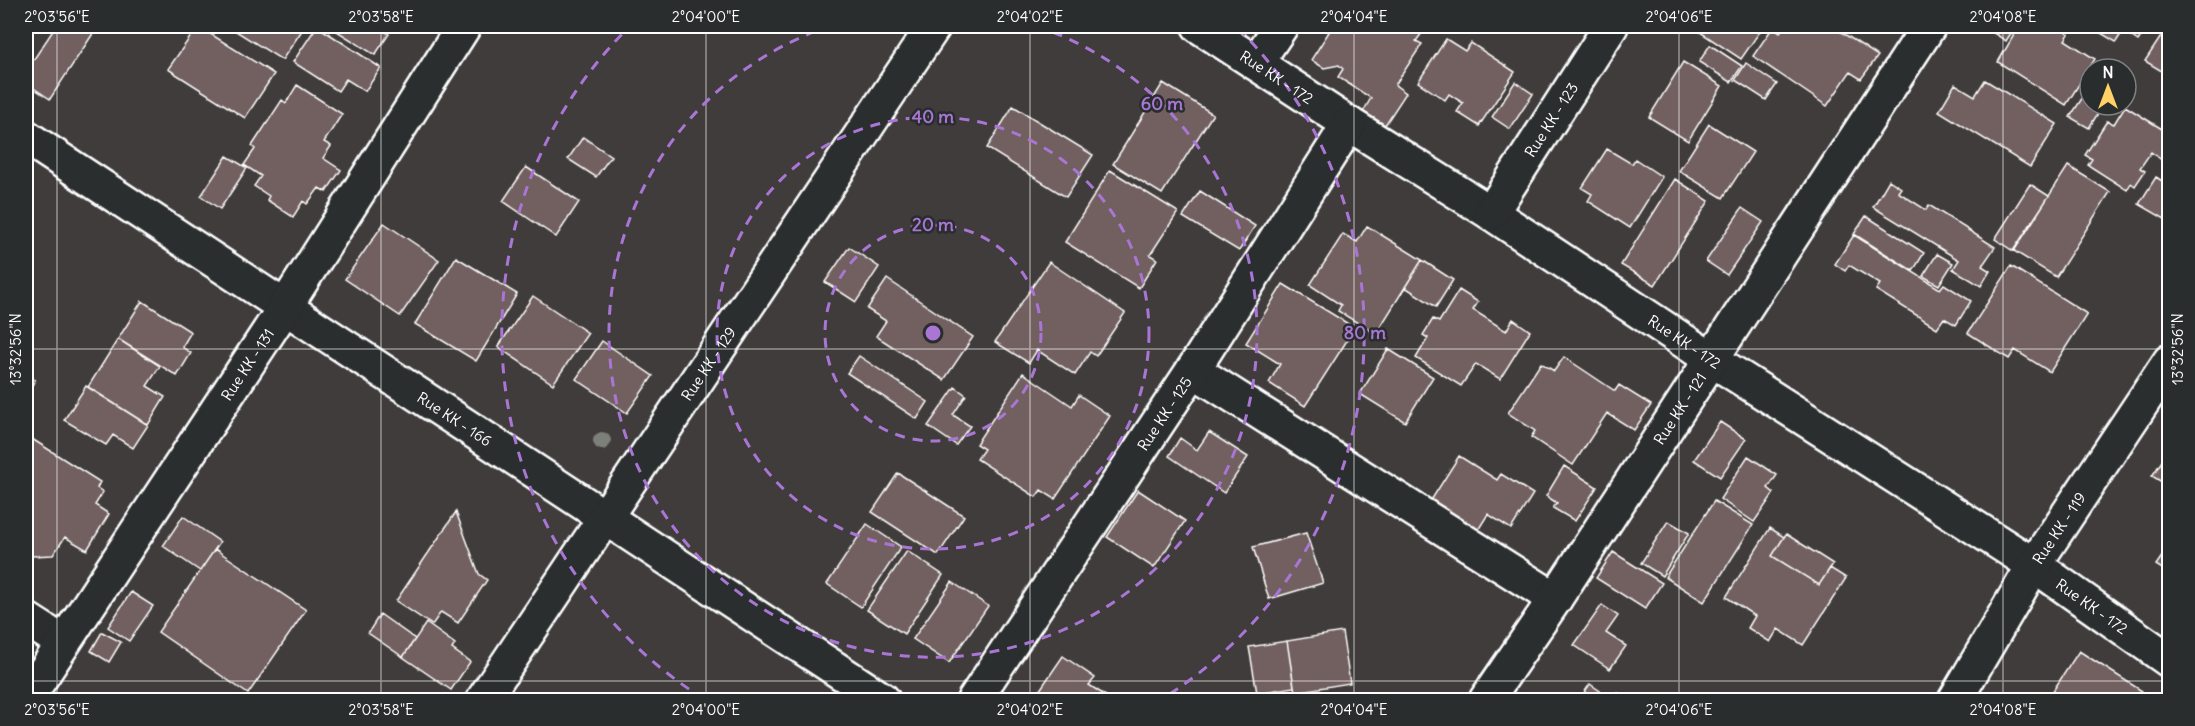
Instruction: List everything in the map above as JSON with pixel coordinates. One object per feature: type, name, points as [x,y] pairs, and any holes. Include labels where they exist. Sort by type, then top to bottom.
[{"type":"street","name":"Rue KK - 131","points":[[26,700],[62,642],[285,307],[464,26]]},
{"type":"street","name":"Rue KK - 129","points":[[483,700],[934,26]]},
{"type":"street","name":"Rue KK - 172","points":[[1198,26],[1491,213],[1711,359],[2034,565],[2169,661]]},
{"type":"street","points":[[1256,63],[1281,26]]},
{"type":"street","name":"Rue KK - 123","points":[[1491,213],[1611,26]]},
{"type":"street","name":"Rue KK - 121","points":[[1486,700],[1555,599],[1929,26]]},
{"type":"street","name":"Rue KK - 125","points":[[974,700],[1193,370],[1349,124]]},
{"type":"street","name":"Rue KK - 166","points":[[26,136],[883,700]]},
{"type":"street","name":"Rue KK - 119","points":[[1955,700],[2034,565],[2169,361]]},
{"type":"street","points":[[1193,370],[1555,599]]},
{"type":"street","points":[[26,619],[62,642]]},
{"type":"building","points":[[56,26],[98,26],[50,99],[26,83],[26,71]]},
{"type":"building","points":[[198,26],[274,74],[245,118],[168,69]]},
{"type":"building","points":[[228,26],[305,26],[282,60]]},
{"type":"building","points":[[317,26],[381,68],[365,91],[346,79],[338,91],[293,62]]},
{"type":"building","points":[[329,26],[384,26],[382,29],[389,34],[375,55]]},
{"type":"building","points":[[1325,26],[1373,28],[1375,26],[1386,33],[1391,26],[1419,26],[1425,29],[1416,41],[1422,44],[1395,85],[1406,93],[1385,125],[1363,112],[1371,98],[1338,77],[1343,69],[1339,65],[1324,68],[1311,60],[1329,32],[1324,28]]},
{"type":"building","points":[[1503,26],[1519,26],[1515,33]]},
{"type":"building","points":[[1691,26],[1755,26],[1761,30],[1741,59]]},
{"type":"building","points":[[1785,26],[1832,26],[1878,56],[1861,79],[1850,72],[1827,106],[1753,56],[1773,27],[1780,32]]},
{"type":"building","points":[[1845,26],[1864,26],[1859,34]]},
{"type":"building","points":[[1996,26],[2057,26],[2069,34],[2065,40],[2092,57],[2078,57],[2078,86],[2066,105],[1998,62],[2014,35],[2011,33],[2006,41],[1992,32]]},
{"type":"building","points":[[2089,26],[2148,26],[2138,41],[2123,31],[2116,42]]},
{"type":"building","points":[[2170,26],[2170,76],[2145,61]]},
{"type":"building","points":[[1446,39],[1465,51],[1471,43],[1515,72],[1479,126],[1457,112],[1463,103],[1449,94],[1445,100],[1418,82]]},
{"type":"building","points":[[1710,45],[1742,66],[1731,82],[1699,62]]},
{"type":"building","points":[[1683,62],[1722,86],[1688,141],[1649,117]]},
{"type":"building","points":[[1746,63],[1777,84],[1766,100],[1735,80]]},
{"type":"building","points":[[1985,80],[2057,124],[2030,167],[1939,111],[1955,84],[1975,96]]},
{"type":"building","points":[[1515,82],[1533,94],[1510,129],[1492,117]]},
{"type":"building","points":[[1163,83],[1213,114],[1162,194],[1113,164]]},
{"type":"building","points":[[297,85],[342,114],[324,142],[331,146],[323,158],[341,170],[326,192],[319,188],[307,204],[303,201],[293,217],[267,200],[269,196],[254,186],[261,176],[244,165],[255,149],[252,146],[282,100],[286,103]]},
{"type":"building","points":[[2078,105],[2078,117],[2096,117],[2089,128],[2070,117]]},
{"type":"building","points":[[1013,106],[1093,155],[1066,197],[987,148]]},
{"type":"building","points":[[2138,114],[2170,134],[2170,151],[2163,161],[2151,152],[2140,168],[2145,171],[2135,186],[2131,183],[2127,190],[2088,165],[2092,159],[2085,155],[2107,121],[2114,124],[2118,117],[2138,117]]},
{"type":"building","points":[[1709,124],[1753,152],[1723,198],[1679,171]]},
{"type":"building","points":[[583,137],[611,156],[596,177],[568,159]]},
{"type":"building","points":[[1607,149],[1632,164],[1635,159],[1662,177],[1630,228],[1588,201],[1592,194],[1582,188]]},
{"type":"building","points":[[227,156],[247,168],[220,209],[201,196]]},
{"type":"building","points":[[2068,166],[2110,192],[2056,277],[2014,251]]},
{"type":"building","points":[[526,167],[579,202],[556,237],[503,201]]},
{"type":"building","points":[[1110,170],[1178,212],[1150,255],[1157,259],[1139,288],[1065,242]]},
{"type":"building","points":[[2156,177],[2170,186],[2170,222],[2139,204]]},
{"type":"building","points":[[1675,179],[1709,201],[1655,285],[1621,265]]},
{"type":"building","points":[[1889,180],[1901,188],[1898,192],[1926,210],[1929,205],[1995,247],[1982,266],[1990,271],[1981,286],[1953,269],[1959,260],[1873,207]]},
{"type":"building","points":[[2030,184],[2049,196],[2013,251],[1995,239]]},
{"type":"building","points":[[1200,191],[1255,226],[1239,251],[1183,217]]},
{"type":"building","points":[[1742,208],[1763,222],[1727,275],[1706,261]]},
{"type":"building","points":[[1866,216],[1924,253],[1913,271],[1854,234]]},
{"type":"building","points":[[384,223],[439,260],[400,316],[345,279]]},
{"type":"building","points":[[1367,226],[1422,260],[1376,334],[1338,311],[1341,305],[1310,285],[1343,234],[1357,242]]},
{"type":"building","points":[[1854,235],[1940,289],[1944,284],[1971,301],[1956,325],[1944,318],[1937,328],[1876,290],[1880,284],[1849,265],[1845,271],[1835,264]]},
{"type":"building","points":[[849,247],[879,267],[856,302],[825,282]]},
{"type":"building","points":[[1937,254],[1953,263],[1939,285],[1923,276]]},
{"type":"building","points":[[456,257],[517,294],[476,361],[415,324]]},
{"type":"building","points":[[1422,260],[1453,280],[1436,307],[1405,287]]},
{"type":"building","points":[[1049,262],[1125,313],[1096,356],[1090,352],[1075,375],[1037,350],[1029,363],[995,342]]},
{"type":"building","points":[[2011,266],[2087,314],[2050,372],[2015,350],[2009,359],[1968,333]]},
{"type":"building","points":[[887,279],[973,337],[944,380],[876,336],[886,321],[867,309]]},
{"type":"building","points":[[1283,284],[1355,328],[1305,406],[1269,383],[1280,364],[1246,343]]},
{"type":"building","points":[[1459,290],[1478,302],[1473,310],[1506,331],[1513,319],[1530,331],[1500,379],[1476,364],[1461,386],[1416,358],[1428,338],[1423,335],[1433,319],[1439,322]]},
{"type":"building","points":[[533,296],[588,333],[553,384],[498,347]]},
{"type":"building","points":[[142,301],[191,332],[182,347],[191,353],[177,376],[118,339]]},
{"type":"building","points":[[118,339],[160,366],[147,386],[165,397],[148,425],[88,387]]},
{"type":"building","points":[[602,341],[653,376],[627,413],[576,379]]},
{"type":"building","points":[[1388,349],[1433,377],[1405,422],[1360,394]]},
{"type":"building","points":[[859,356],[928,402],[917,419],[847,373]]},
{"type":"building","points":[[1564,357],[1615,391],[1619,385],[1651,405],[1634,430],[1607,413],[1573,465],[1531,437],[1535,431],[1508,413],[1541,363],[1554,371]]},
{"type":"building","points":[[1023,373],[1072,406],[1079,395],[1110,416],[1055,499],[1041,490],[1036,497],[977,459],[984,449],[976,444]]},
{"type":"building","points":[[26,374],[35,380],[26,396]]},
{"type":"building","points":[[86,386],[148,425],[133,448],[113,435],[106,445],[64,420]]},
{"type":"building","points":[[955,387],[966,395],[953,415],[970,426],[956,445],[928,426]]},
{"type":"building","points":[[1720,422],[1746,439],[1720,477],[1694,460]]},
{"type":"building","points":[[1209,432],[1248,457],[1224,493],[1169,456],[1180,438],[1197,450]]},
{"type":"building","points":[[32,439],[100,482],[97,488],[103,492],[95,505],[109,514],[87,550],[65,537],[53,555],[32,556],[26,552],[26,450]]},
{"type":"building","points":[[2170,449],[2170,487],[2152,476]]},
{"type":"building","points":[[1459,456],[1497,480],[1501,474],[1533,494],[1511,529],[1488,514],[1470,543],[1423,513]]},
{"type":"building","points":[[1748,456],[1777,475],[1768,488],[1774,493],[1754,522],[1720,499]]},
{"type":"building","points":[[1564,466],[1597,487],[1575,521],[1553,508],[1557,503],[1546,496]]},
{"type":"building","points":[[898,473],[964,516],[938,555],[872,512]]},
{"type":"building","points":[[1138,490],[1185,521],[1154,568],[1107,537]]},
{"type":"building","points":[[1714,501],[1753,525],[1704,602],[1665,577]]},
{"type":"building","points":[[456,512],[479,574],[487,580],[458,623],[441,612],[432,625],[396,601]]},
{"type":"building","points":[[183,516],[220,542],[200,571],[163,546]]},
{"type":"building","points":[[1668,521],[1689,533],[1662,576],[1641,563]]},
{"type":"building","points":[[867,524],[901,547],[861,607],[827,584]]},
{"type":"building","points":[[1770,528],[1784,537],[1772,556],[1819,585],[1830,568],[1846,578],[1803,645],[1778,629],[1770,642],[1748,628],[1755,616],[1726,597]]},
{"type":"building","points":[[1306,533],[1323,583],[1269,599],[1253,547]]},
{"type":"building","points":[[1786,534],[1833,564],[1819,585],[1772,556]]},
{"type":"building","points":[[2170,545],[2170,574],[2156,565]]},
{"type":"building","points":[[215,549],[306,610],[248,694],[158,632]]},
{"type":"building","points":[[907,551],[943,575],[904,634],[867,610]]},
{"type":"building","points":[[1613,552],[1662,583],[1645,609],[1596,578]]},
{"type":"building","points":[[952,582],[988,606],[949,663],[913,639]]},
{"type":"building","points":[[131,592],[153,606],[129,641],[108,627]]},
{"type":"building","points":[[1602,605],[1618,616],[1606,633],[1626,646],[1610,669],[1574,645]]},
{"type":"building","points":[[380,614],[415,639],[403,657],[368,633]]},
{"type":"building","points":[[426,623],[455,644],[452,649],[470,662],[451,690],[403,657]]},
{"type":"building","points":[[102,632],[121,642],[109,662],[91,651]]},
{"type":"building","points":[[1342,632],[1350,683],[1295,692],[1287,641]]},
{"type":"building","points":[[1287,641],[1294,687],[1257,693],[1249,647]]},
{"type":"building","points":[[2079,651],[2142,691],[2137,700],[2047,700]]},
{"type":"building","points":[[1063,656],[1095,678],[1089,685],[1112,700],[1033,700]]},
{"type":"building","points":[[1590,684],[1612,699],[1579,700]]},
{"type":"building","points":[[1617,692],[1629,700],[1611,700]]}]
